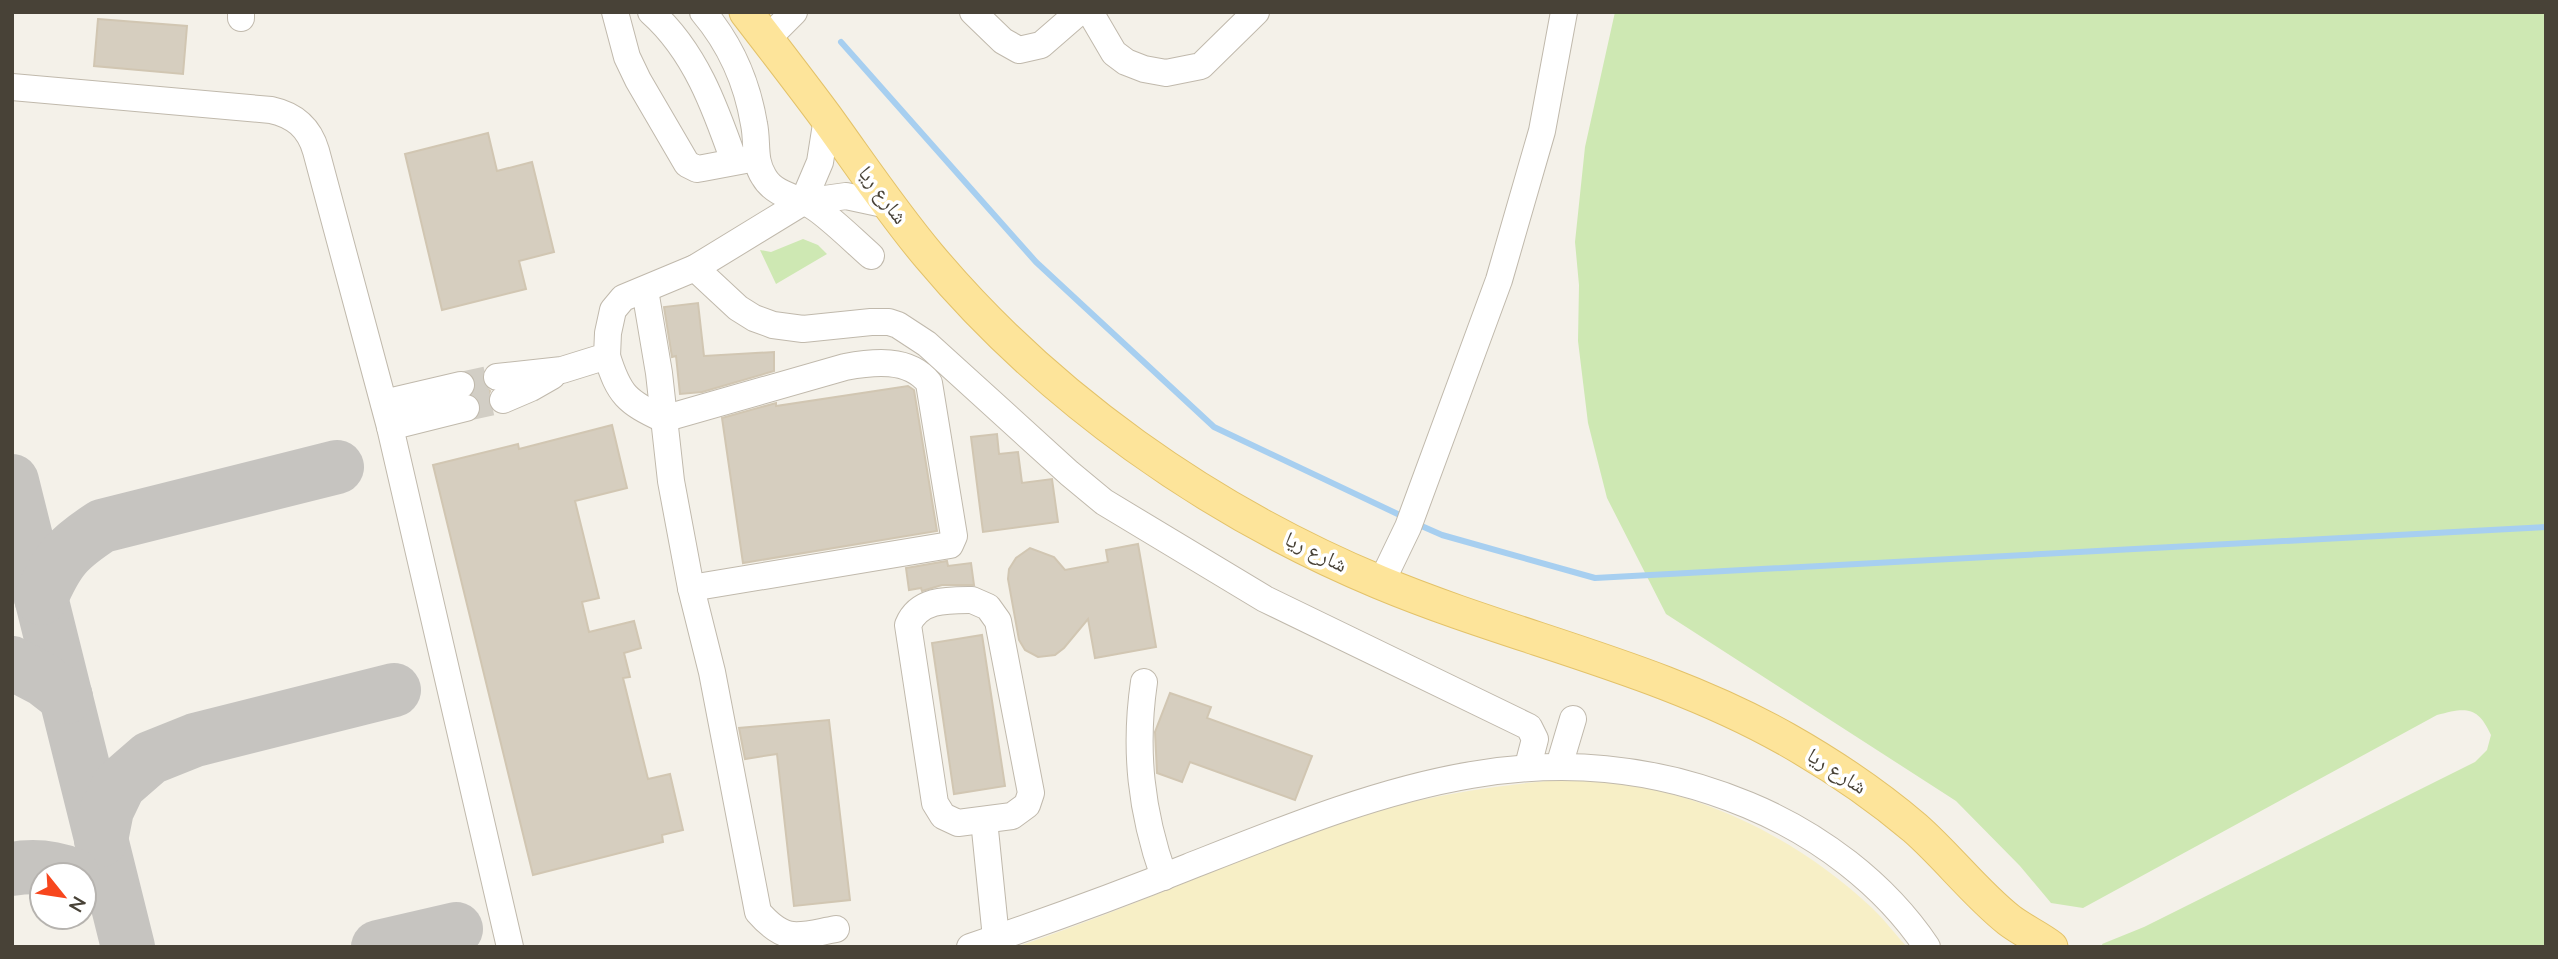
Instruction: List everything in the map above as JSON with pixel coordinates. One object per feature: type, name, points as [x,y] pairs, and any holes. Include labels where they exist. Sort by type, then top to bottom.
[{"type":"main road","name":"شارع ريا","points":[[746,12],[827,118],[888,205],[930,257],[972,305],[1043,372],[1104,423],[1177,475],[1315,554],[1381,583],[1674,687],[1781,736],[1875,795],[1918,831],[2018,933],[2051,947]]},
{"type":"street","points":[[615,12],[627,57],[684,161],[697,169],[745,160]]},
{"type":"street","points":[[651,12],[673,34],[684,50],[745,160],[777,190],[817,210],[871,256]]},
{"type":"street","points":[[703,12],[726,43],[744,82],[755,128],[745,160]]},
{"type":"street","points":[[767,39],[794,12]]},
{"type":"street","points":[[973,12],[1003,41],[1019,50],[1041,45],[1079,12]]},
{"type":"street","points":[[1090,12],[1114,53],[1126,62],[1144,69],[1166,73],[1201,66],[1256,12]]},
{"type":"street","points":[[1381,583],[1412,518],[1499,280],[1542,131],[1564,12]]},
{"type":"street","points":[[12,87],[271,110],[293,117],[313,141],[387,415],[510,947]]},
{"type":"street","points":[[803,202],[820,162],[827,118]]},
{"type":"street","points":[[691,588],[946,548],[950,545],[954,536],[929,383],[915,371],[887,362],[845,367],[663,419],[636,407],[616,384],[607,356],[613,310],[623,299],[695,268],[803,202],[846,196],[888,205]]},
{"type":"street","points":[[695,268],[738,308],[773,325],[803,329],[871,322],[898,325],[927,344],[1104,502],[1265,599],[1529,727],[1535,739],[1528,766]]},
{"type":"street","points":[[645,290],[659,373],[671,481],[691,588],[712,672],[758,912],[776,931],[786,935],[836,929]]},
{"type":"street","points":[[500,388],[607,356]]},
{"type":"street","points":[[387,415],[464,396]]},
{"type":"street","points":[[972,600],[988,607],[998,621],[1031,793],[1027,805],[1017,814],[984,820],[958,823],[949,820],[935,803],[908,625],[917,610],[926,604],[972,600]]},
{"type":"street","points":[[1144,682],[1139,729],[1140,783],[1152,842],[1164,877]]},
{"type":"street","points":[[1559,766],[1573,719]]},
{"type":"street","points":[[970,947],[1085,908],[1305,821],[1390,793],[1478,773],[1528,766],[1559,766],[1615,769],[1667,778],[1717,792],[1766,812],[1813,839],[1868,880],[1897,909],[1927,947]]},
{"type":"street","points":[[984,820],[996,938]]},
{"type":"green space","points":[[1615,12],[2546,12],[2546,947],[2103,947],[2102,944],[2144,927],[2475,762],[2487,750],[2491,735],[2481,719],[2470,711],[2437,715],[2083,908],[2051,903],[2020,866],[1956,801],[1666,614],[1607,498],[1588,423],[1578,341],[1579,285],[1575,242],[1585,147]]},
{"type":"green space","points":[[803,239],[818,245],[827,254],[776,284],[760,250],[771,252]]},
{"type":"sand","points":[[1555,780],[1611,782],[1654,790],[1689,799],[1754,826],[1786,843],[1844,884],[1876,912],[1907,947],[1016,947],[1366,814],[1447,795]]},
{"type":"building","points":[[98,19],[187,26],[183,74],[94,66]]},
{"type":"building","points":[[488,133],[497,171],[532,162],[554,252],[519,261],[526,289],[442,310],[405,154]]},
{"type":"building","points":[[698,303],[704,356],[774,352],[774,371],[702,392],[680,394],[676,356],[672,357],[664,307]]},
{"type":"building","points":[[482,373],[484,386],[490,391],[487,399],[491,409],[481,411],[481,404],[473,394],[476,382],[473,375]]},
{"type":"building","points":[[908,386],[914,390],[937,531],[743,563],[722,418],[776,403],[776,406]]},
{"type":"building","points":[[612,425],[627,488],[575,501],[599,598],[582,602],[589,632],[634,621],[641,648],[624,653],[630,677],[623,678],[648,779],[670,774],[683,830],[662,835],[663,842],[533,875],[433,465],[518,444],[519,449]]},
{"type":"building","points":[[997,434],[999,454],[1018,452],[1022,483],[1052,479],[1058,522],[983,532],[971,437]]},
{"type":"building","points":[[1138,544],[1156,647],[1095,658],[1088,619],[1055,655],[1038,657],[1025,650],[1019,640],[1008,579],[1009,569],[1016,558],[1030,548],[1054,557],[1065,570],[1108,562],[1106,550]]},
{"type":"building","points":[[947,561],[948,566],[971,563],[974,585],[942,585],[922,591],[921,588],[909,590],[906,568]]},
{"type":"building","points":[[982,635],[1005,786],[954,794],[932,643]]},
{"type":"building","points":[[1170,693],[1211,707],[1207,718],[1312,756],[1295,800],[1190,762],[1182,782],[1157,773],[1155,732]]},
{"type":"building","points":[[829,720],[850,900],[794,906],[777,754],[745,759],[739,728]]},
{"type":"waterway","points":[[841,42],[1036,262],[1214,427],[1404,517]]},
{"type":"waterway","points":[[1417,524],[1442,535],[1595,578],[2546,527]]},
{"type":"taxiway","points":[[41,598],[65,556],[80,541],[102,526],[337,467]]},
{"type":"taxiway","points":[[12,481],[128,947]]},
{"type":"taxiway","points":[[12,663],[44,680],[66,697]]},
{"type":"taxiway","points":[[101,840],[107,810],[119,785],[150,758],[195,740],[394,690]]},
{"type":"taxiway","points":[[12,869],[28,867]]},
{"type":"taxiway","points":[[378,947],[456,929]]},
{"type":"tunnel","points":[[461,385],[497,377]]},
{"type":"tunnel","points":[[466,408],[503,400]]}]
